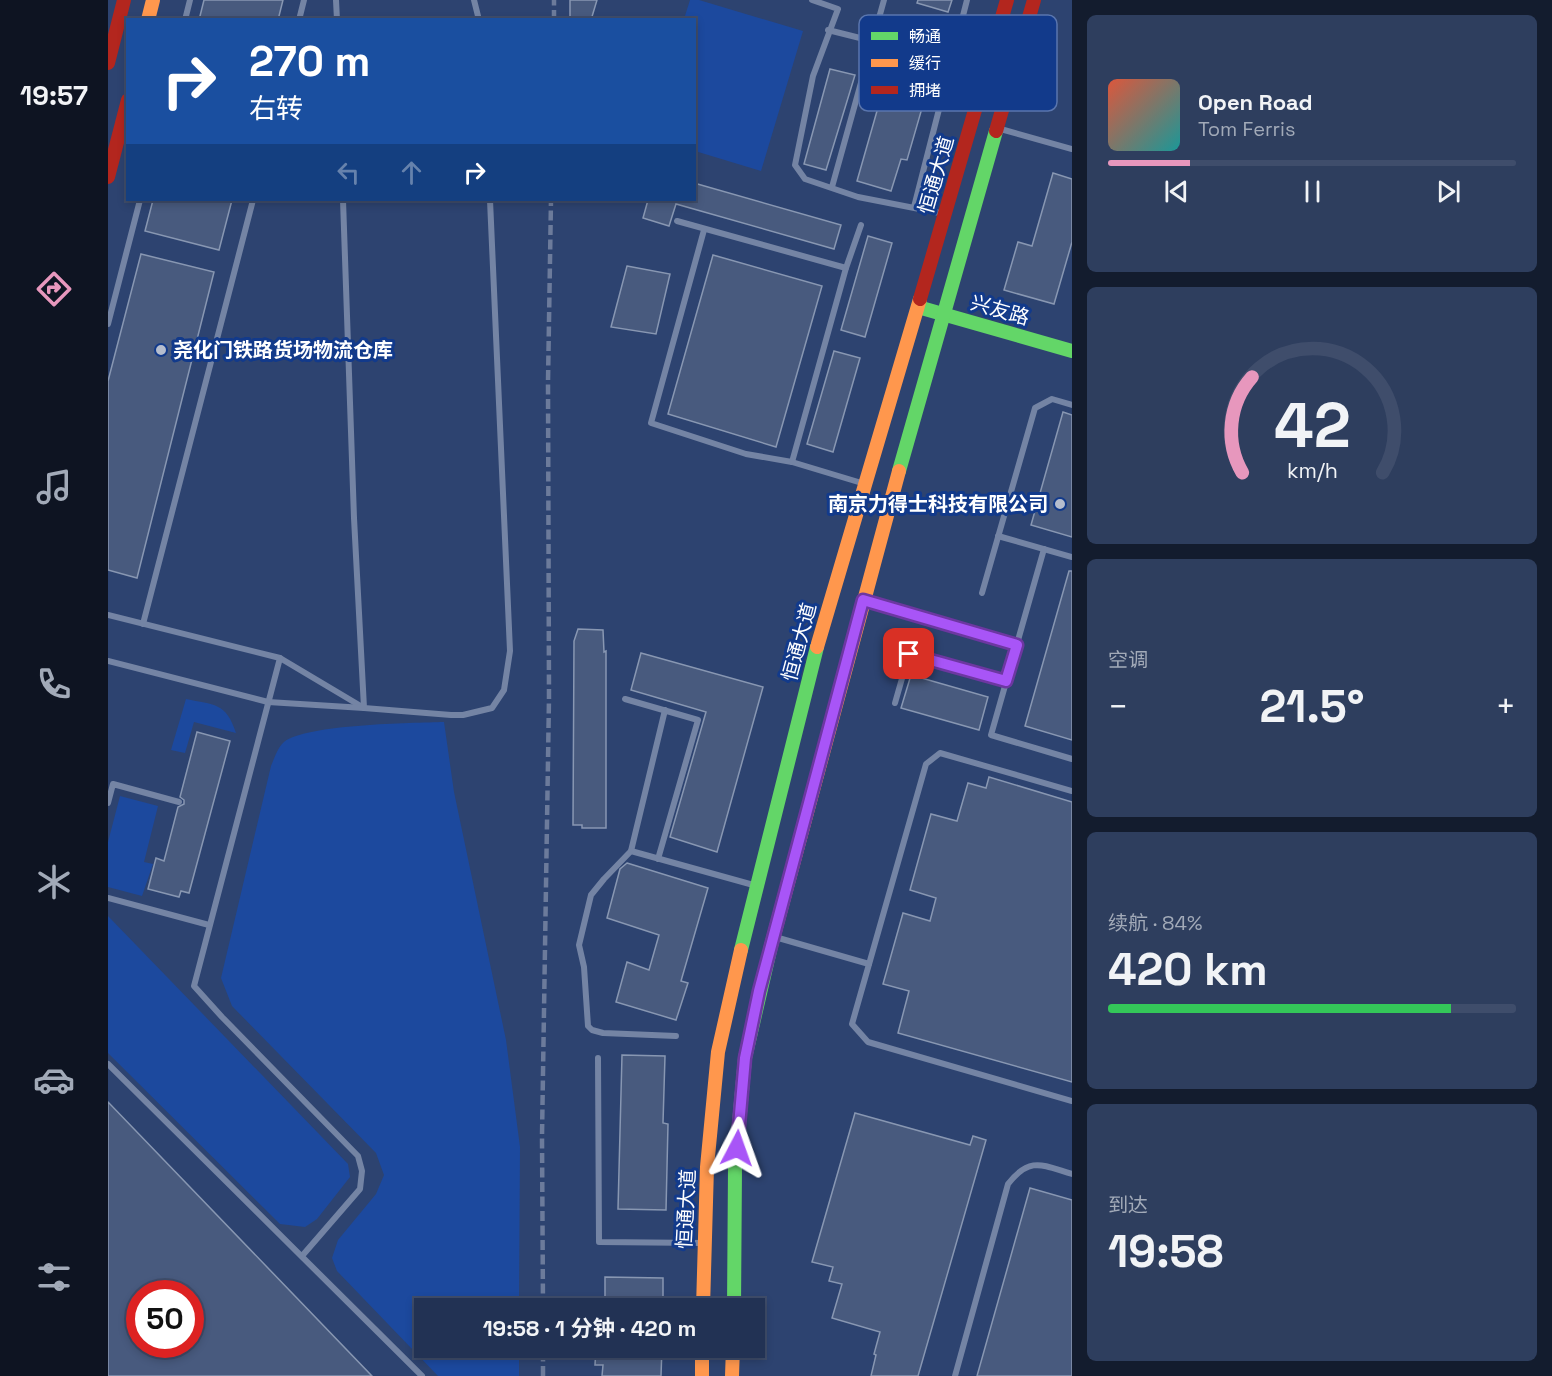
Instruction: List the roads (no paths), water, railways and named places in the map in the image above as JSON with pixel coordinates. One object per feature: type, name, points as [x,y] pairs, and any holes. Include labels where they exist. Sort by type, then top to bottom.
[{"type":"main road","points":[[108,63],[124,0]]},
{"type":"main road","points":[[148,18],[153,0]]},
{"type":"main road","name":"恒通大道","points":[[1003,15],[1007,0]]},
{"type":"main road","points":[[1030,15],[1034,0]]},
{"type":"main road","points":[[108,177],[126,108]]},
{"type":"main road","name":"恒通大道","points":[[703,1298],[707,1167],[718,1052],[821,631],[975,111]]},
{"type":"main road","points":[[734,1298],[735,1167],[744,1068],[759,991],[863,600],[942,314],[1002,111]]},
{"type":"main road","name":"兴友路","points":[[918,307],[1072,351]]},
{"type":"main road","points":[[702,1358],[702,1376]]},
{"type":"main road","points":[[732,1376],[733,1358]]},
{"type":"lane","points":[[186,18],[190,0]]},
{"type":"lane","points":[[300,18],[304,0]]},
{"type":"lane","points":[[336,0],[337,18]]},
{"type":"lane","points":[[474,0],[478,18]]},
{"type":"lane","points":[[812,0],[838,9]]},
{"type":"lane","points":[[840,0],[813,76],[795,165],[805,179],[858,197],[945,214]]},
{"type":"lane","points":[[880,15],[884,0]]},
{"type":"lane","points":[[963,15],[967,0]]},
{"type":"lane","points":[[828,30],[859,38]]},
{"type":"lane","points":[[832,187],[859,88]]},
{"type":"lane","points":[[914,207],[939,111]]},
{"type":"lane","points":[[997,128],[1072,150]]},
{"type":"lane","points":[[108,324],[140,201]]},
{"type":"lane","points":[[143,624],[253,201]]},
{"type":"lane","points":[[343,201],[363,708]]},
{"type":"lane","points":[[108,661],[268,702],[463,715],[492,708],[504,690],[510,651],[490,201]]},
{"type":"lane","points":[[678,221],[846,268]]},
{"type":"lane","points":[[792,462],[846,268],[861,225]]},
{"type":"lane","points":[[704,230],[651,423],[746,454],[792,462],[865,484]]},
{"type":"lane","points":[[982,593],[1035,408],[1052,399],[1072,405]]},
{"type":"lane","points":[[998,536],[1072,557]]},
{"type":"lane","points":[[1044,549],[991,735],[1072,759]]},
{"type":"lane","points":[[863,600],[1017,645]]},
{"type":"lane","points":[[108,615],[280,658],[363,708]]},
{"type":"lane","points":[[895,703],[909,654],[1006,681]]},
{"type":"lane","points":[[280,658],[194,986],[358,1156],[362,1171],[360,1189],[302,1256]]},
{"type":"lane","points":[[625,699],[698,720],[658,859]]},
{"type":"lane","points":[[665,710],[631,851],[591,895],[579,945],[584,967],[588,1026],[592,1030],[603,1033],[676,1036]]},
{"type":"lane","points":[[1072,791],[940,753],[926,764],[852,1024],[868,1042],[1072,1101]]},
{"type":"lane","points":[[108,803],[113,784],[179,802]]},
{"type":"lane","points":[[631,851],[758,886]]},
{"type":"lane","points":[[108,898],[209,925]]},
{"type":"lane","points":[[774,937],[869,964]]},
{"type":"lane","points":[[598,1058],[599,1242],[703,1243]]},
{"type":"lane","points":[[108,1064],[422,1376]]},
{"type":"lane","points":[[955,1376],[1008,1184],[1019,1171],[1037,1164],[1072,1174]]},
{"type":"railway","points":[[554,0],[554,18]]},
{"type":"railway","points":[[543,1298],[542,1136],[549,698],[548,382],[551,201]]},
{"type":"railway","points":[[543,1358],[543,1376]]},
{"type":"place","name":"尧化门铁路货场物流仓库","points":[[161,350]]},
{"type":"place","name":"南京力得士科技有限公司","points":[[1060,504]]}]
